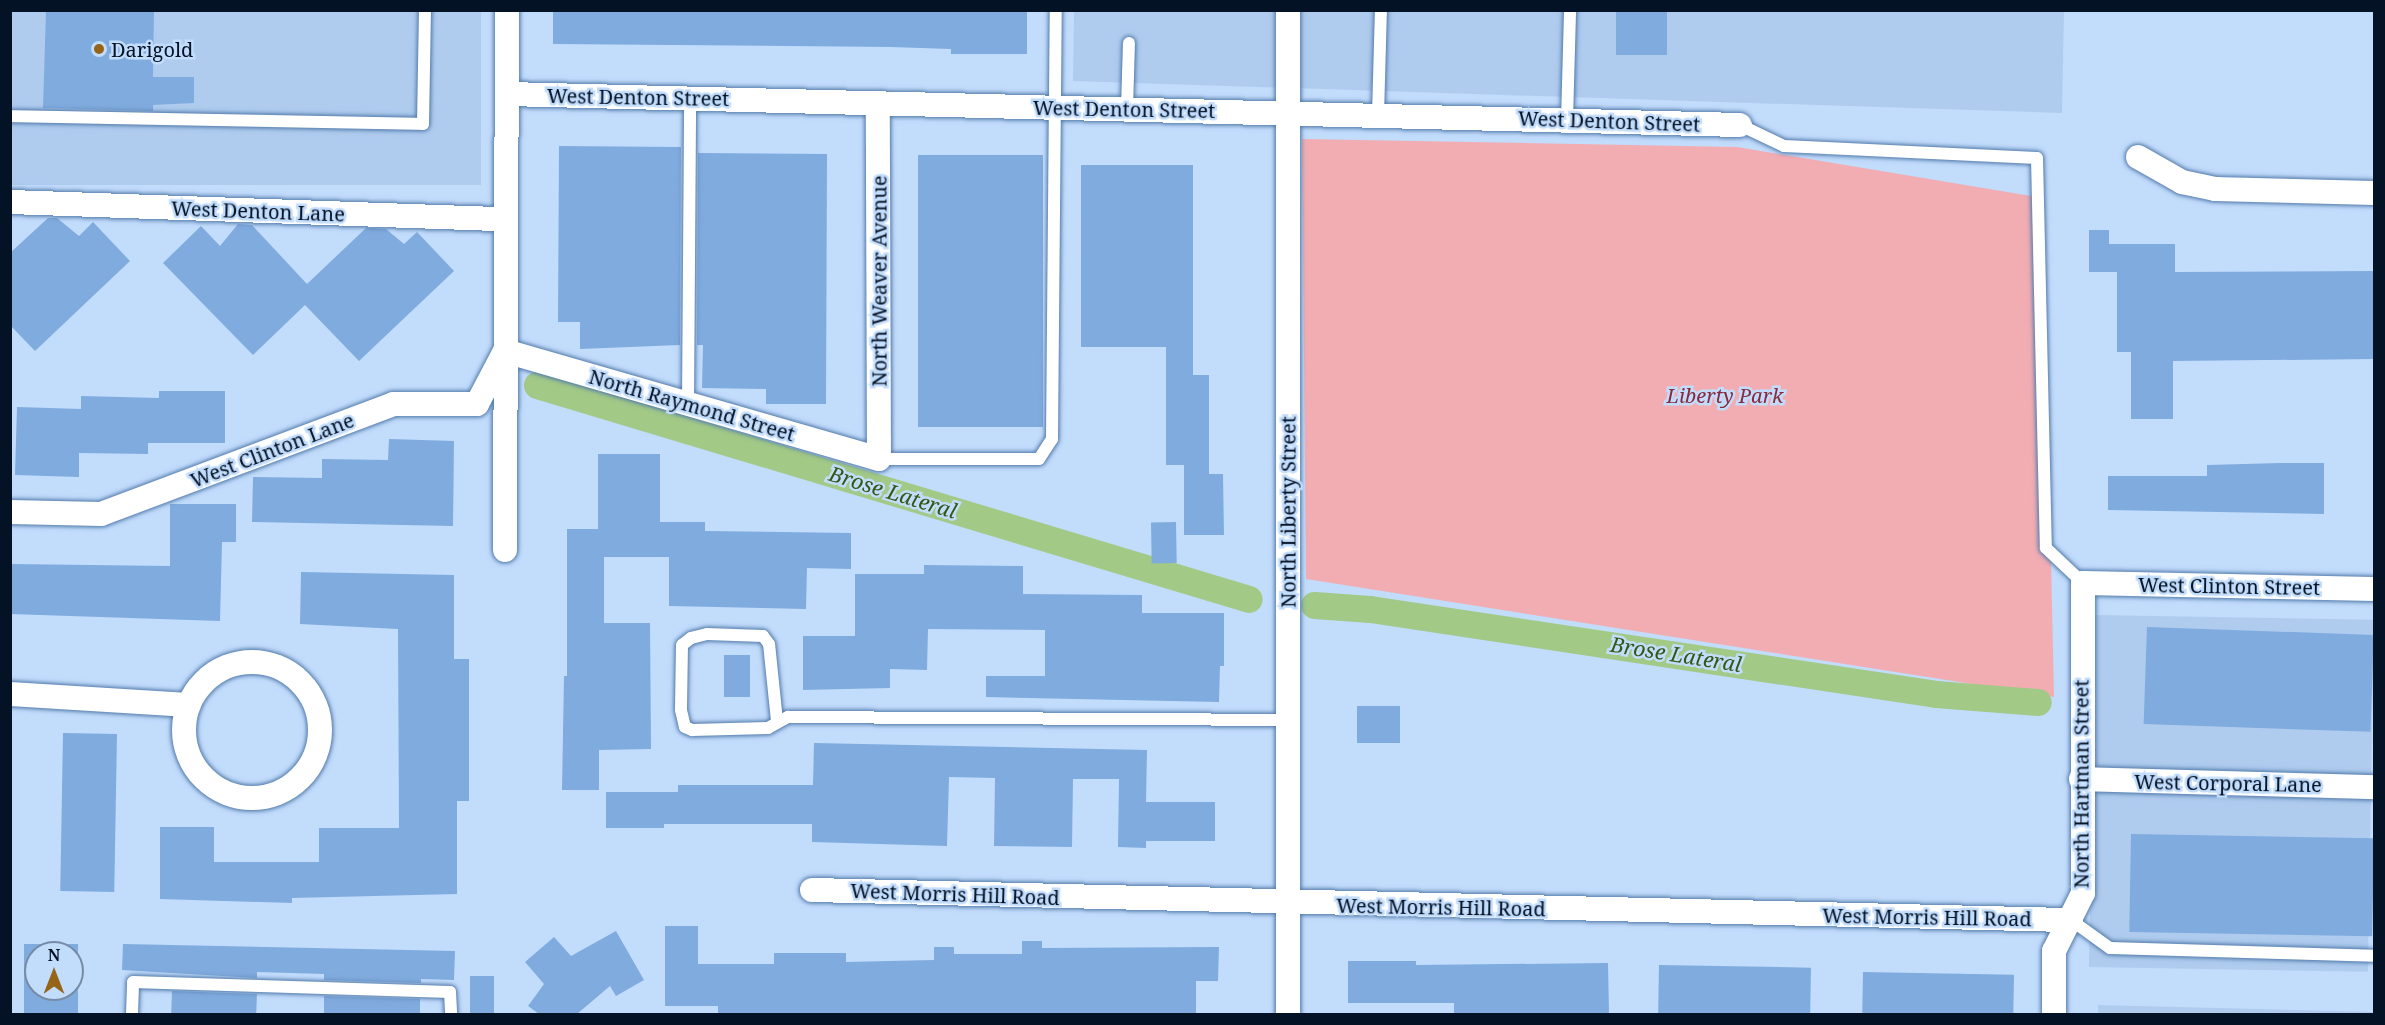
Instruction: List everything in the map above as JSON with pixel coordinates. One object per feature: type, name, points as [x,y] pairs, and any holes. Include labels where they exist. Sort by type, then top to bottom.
[{"type":"street","points":[[505,550],[507,10]]},
{"type":"street","name":"North Liberty Street","points":[[1288,10],[1288,1014]]},
{"type":"street","name":"West Denton Street","points":[[507,94],[1740,125]]},
{"type":"street","name":"North Weaver Avenue","points":[[878,103],[879,459]]},
{"type":"street","points":[[2138,157],[2182,182],[2215,189],[2374,193]]},
{"type":"street","name":"West Denton Lane","points":[[10,202],[506,219]]},
{"type":"street","name":"North Raymond Street","points":[[505,351],[879,459]]},
{"type":"street","name":"West Clinton Lane","points":[[10,512],[101,514],[393,404],[477,404],[505,351]]},
{"type":"street","name":"West Clinton Street","points":[[2083,583],[2374,589]]},
{"type":"street","name":"North Hartman Street","points":[[2054,1014],[2054,951],[2083,893],[2081,779],[2083,583]]},
{"type":"street","points":[[262,662],[284,669],[302,683],[315,702],[320,724],[318,746],[310,767],[295,783],[275,794],[254,798],[231,795],[212,785],[196,769],[186,748],[184,726],[189,705],[200,685],[218,671],[239,663],[262,662]]},
{"type":"street","points":[[10,694],[189,705]]},
{"type":"street","name":"West Corporal Lane","points":[[2081,779],[2374,787]]},
{"type":"street","name":"West Morris Hill Road","points":[[812,890],[1288,904],[2071,920]]},
{"type":"lane","points":[[10,116],[423,124],[425,10]]},
{"type":"lane","points":[[879,459],[1039,459],[1052,439],[1056,10]]},
{"type":"lane","points":[[1378,115],[1381,10]]},
{"type":"lane","points":[[1567,120],[1570,10]]},
{"type":"lane","points":[[1127,109],[1129,43]]},
{"type":"lane","points":[[688,404],[690,99]]},
{"type":"lane","points":[[1740,125],[1784,146],[2037,158],[2046,548],[2083,583]]},
{"type":"lane","points":[[777,721],[769,644],[763,636],[707,634],[691,638],[682,645],[681,710],[685,727],[768,728],[788,717],[1289,720]]},
{"type":"lane","points":[[2071,920],[2110,948],[2374,956]]},
{"type":"lane","points":[[132,1014],[133,982],[450,992],[451,1014]]},
{"type":"shaded area","points":[[11,11],[481,11],[481,185],[11,185]]},
{"type":"shaded area","points":[[1074,11],[2064,11],[2062,113],[1073,81]]},
{"type":"shaded area","points":[[2095,615],[2374,620],[2368,972],[2089,967]]},
{"type":"shaded area","points":[[2098,1005],[2374,1012],[2374,1014],[2098,1014]]},
{"type":"green space","name":"Liberty Park","points":[[1302,139],[1737,147],[2043,198],[2054,697],[1306,579]]},
{"type":"building","name":"Darigold","points":[[46,10],[154,10],[153,77],[194,77],[194,103],[153,105],[153,111],[43,108]]},
{"type":"building","points":[[553,10],[1027,10],[1027,54],[951,54],[951,49],[891,47],[553,44]]},
{"type":"building","points":[[1616,10],[1667,10],[1667,55],[1616,55]]},
{"type":"building","points":[[559,146],[681,147],[680,345],[580,349],[580,322],[558,322]]},
{"type":"building","points":[[698,153],[827,154],[826,404],[766,404],[766,389],[702,388],[703,345],[697,345]]},
{"type":"building","points":[[918,155],[1043,155],[1043,427],[918,427]]},
{"type":"building","points":[[1081,165],[1193,165],[1193,375],[1209,375],[1209,474],[1223,474],[1224,535],[1184,535],[1184,465],[1166,465],[1166,347],[1081,347]]},
{"type":"building","points":[[48,218],[57,218],[79,236],[93,222],[130,261],[35,351],[10,325],[10,253]]},
{"type":"building","points":[[238,224],[252,225],[307,284],[366,228],[386,229],[404,244],[417,232],[454,271],[359,361],[305,305],[253,355],[163,263],[201,226],[220,246]]},
{"type":"building","points":[[2089,230],[2109,230],[2109,244],[2175,244],[2175,272],[2374,271],[2374,359],[2173,361],[2173,419],[2131,419],[2131,352],[2117,352],[2117,272],[2089,272]]},
{"type":"building","points":[[159,391],[225,391],[225,443],[148,443],[148,454],[79,453],[79,477],[15,475],[17,407],[81,409],[81,396],[159,398]]},
{"type":"building","points":[[389,439],[454,441],[453,526],[252,522],[253,477],[322,478],[322,459],[388,460]]},
{"type":"building","points":[[598,454],[660,454],[660,522],[705,522],[705,531],[851,533],[851,569],[807,568],[806,609],[669,606],[669,557],[604,557],[604,623],[650,623],[651,749],[599,750],[599,790],[562,790],[564,676],[567,676],[567,529],[598,529]]},
{"type":"building","points":[[2324,463],[2324,514],[2108,510],[2108,476],[2207,476],[2207,465]]},
{"type":"building","points":[[170,504],[236,504],[236,542],[222,542],[220,621],[10,614],[10,564],[170,566]]},
{"type":"building","points":[[1151,522],[1176,522],[1177,563],[1152,563]]},
{"type":"building","points":[[924,565],[1023,566],[1023,594],[1142,595],[1142,613],[1224,613],[1224,666],[1220,666],[1219,702],[986,697],[986,676],[1045,676],[1045,630],[928,629],[927,670],[890,669],[890,688],[803,690],[803,636],[855,636],[855,574],[924,574]]},
{"type":"building","points":[[301,572],[454,575],[454,659],[469,659],[469,801],[457,801],[457,894],[292,898],[292,903],[160,899],[160,827],[214,827],[214,862],[319,862],[319,828],[399,828],[398,629],[300,624]]},
{"type":"building","points":[[2147,627],[2374,635],[2370,732],[2144,724]]},
{"type":"building","points":[[724,655],[750,655],[750,697],[724,697]]},
{"type":"building","points":[[1357,706],[1400,706],[1400,743],[1357,743]]},
{"type":"building","points":[[63,733],[117,734],[114,892],[60,891]]},
{"type":"building","points":[[814,743],[1147,750],[1146,802],[1215,802],[1215,841],[1146,841],[1146,848],[1118,847],[1119,779],[1073,779],[1072,847],[994,846],[995,778],[949,777],[947,846],[812,842],[812,824],[664,824],[664,828],[606,828],[606,792],[678,792],[678,785],[813,785]]},
{"type":"building","points":[[2131,834],[2374,838],[2372,936],[2129,932]]},
{"type":"building","points":[[665,926],[698,926],[698,964],[774,964],[774,953],[846,953],[846,962],[934,960],[934,947],[954,947],[954,954],[1022,954],[1022,941],[1042,941],[1042,948],[1219,947],[1218,981],[1196,981],[1196,1014],[718,1014],[718,1006],[665,1006]]},
{"type":"building","points":[[616,931],[644,980],[616,996],[610,986],[577,1014],[539,1014],[528,1006],[544,984],[525,962],[554,937],[571,956]]},
{"type":"building","points":[[123,944],[455,951],[454,980],[421,979],[421,983],[324,980],[324,974],[257,972],[257,978],[122,970]]},
{"type":"building","points":[[1348,961],[1416,961],[1416,965],[1608,963],[1609,1014],[1454,1014],[1454,1003],[1348,1003]]},
{"type":"building","points":[[1659,965],[1811,968],[1810,1014],[1658,1014]]},
{"type":"building","points":[[1863,972],[2014,975],[2013,1014],[1862,1014]]},
{"type":"building","points":[[470,976],[494,976],[494,1014],[470,1014]]},
{"type":"building","points":[[172,991],[257,994],[256,1014],[171,1014]]},
{"type":"building","points":[[324,996],[420,999],[420,1014],[324,1014]]},
{"type":"building","points":[[24,1001],[78,1001],[78,1014],[24,1014]]},
{"type":"waterway","name":"Brose Lateral","points":[[537,385],[1249,599]]},
{"type":"waterway","name":"Brose Lateral","points":[[1314,605],[1370,609],[1936,694],[2038,702]]},
{"type":"place","name":"Darigold","points":[[99,49]]}]
